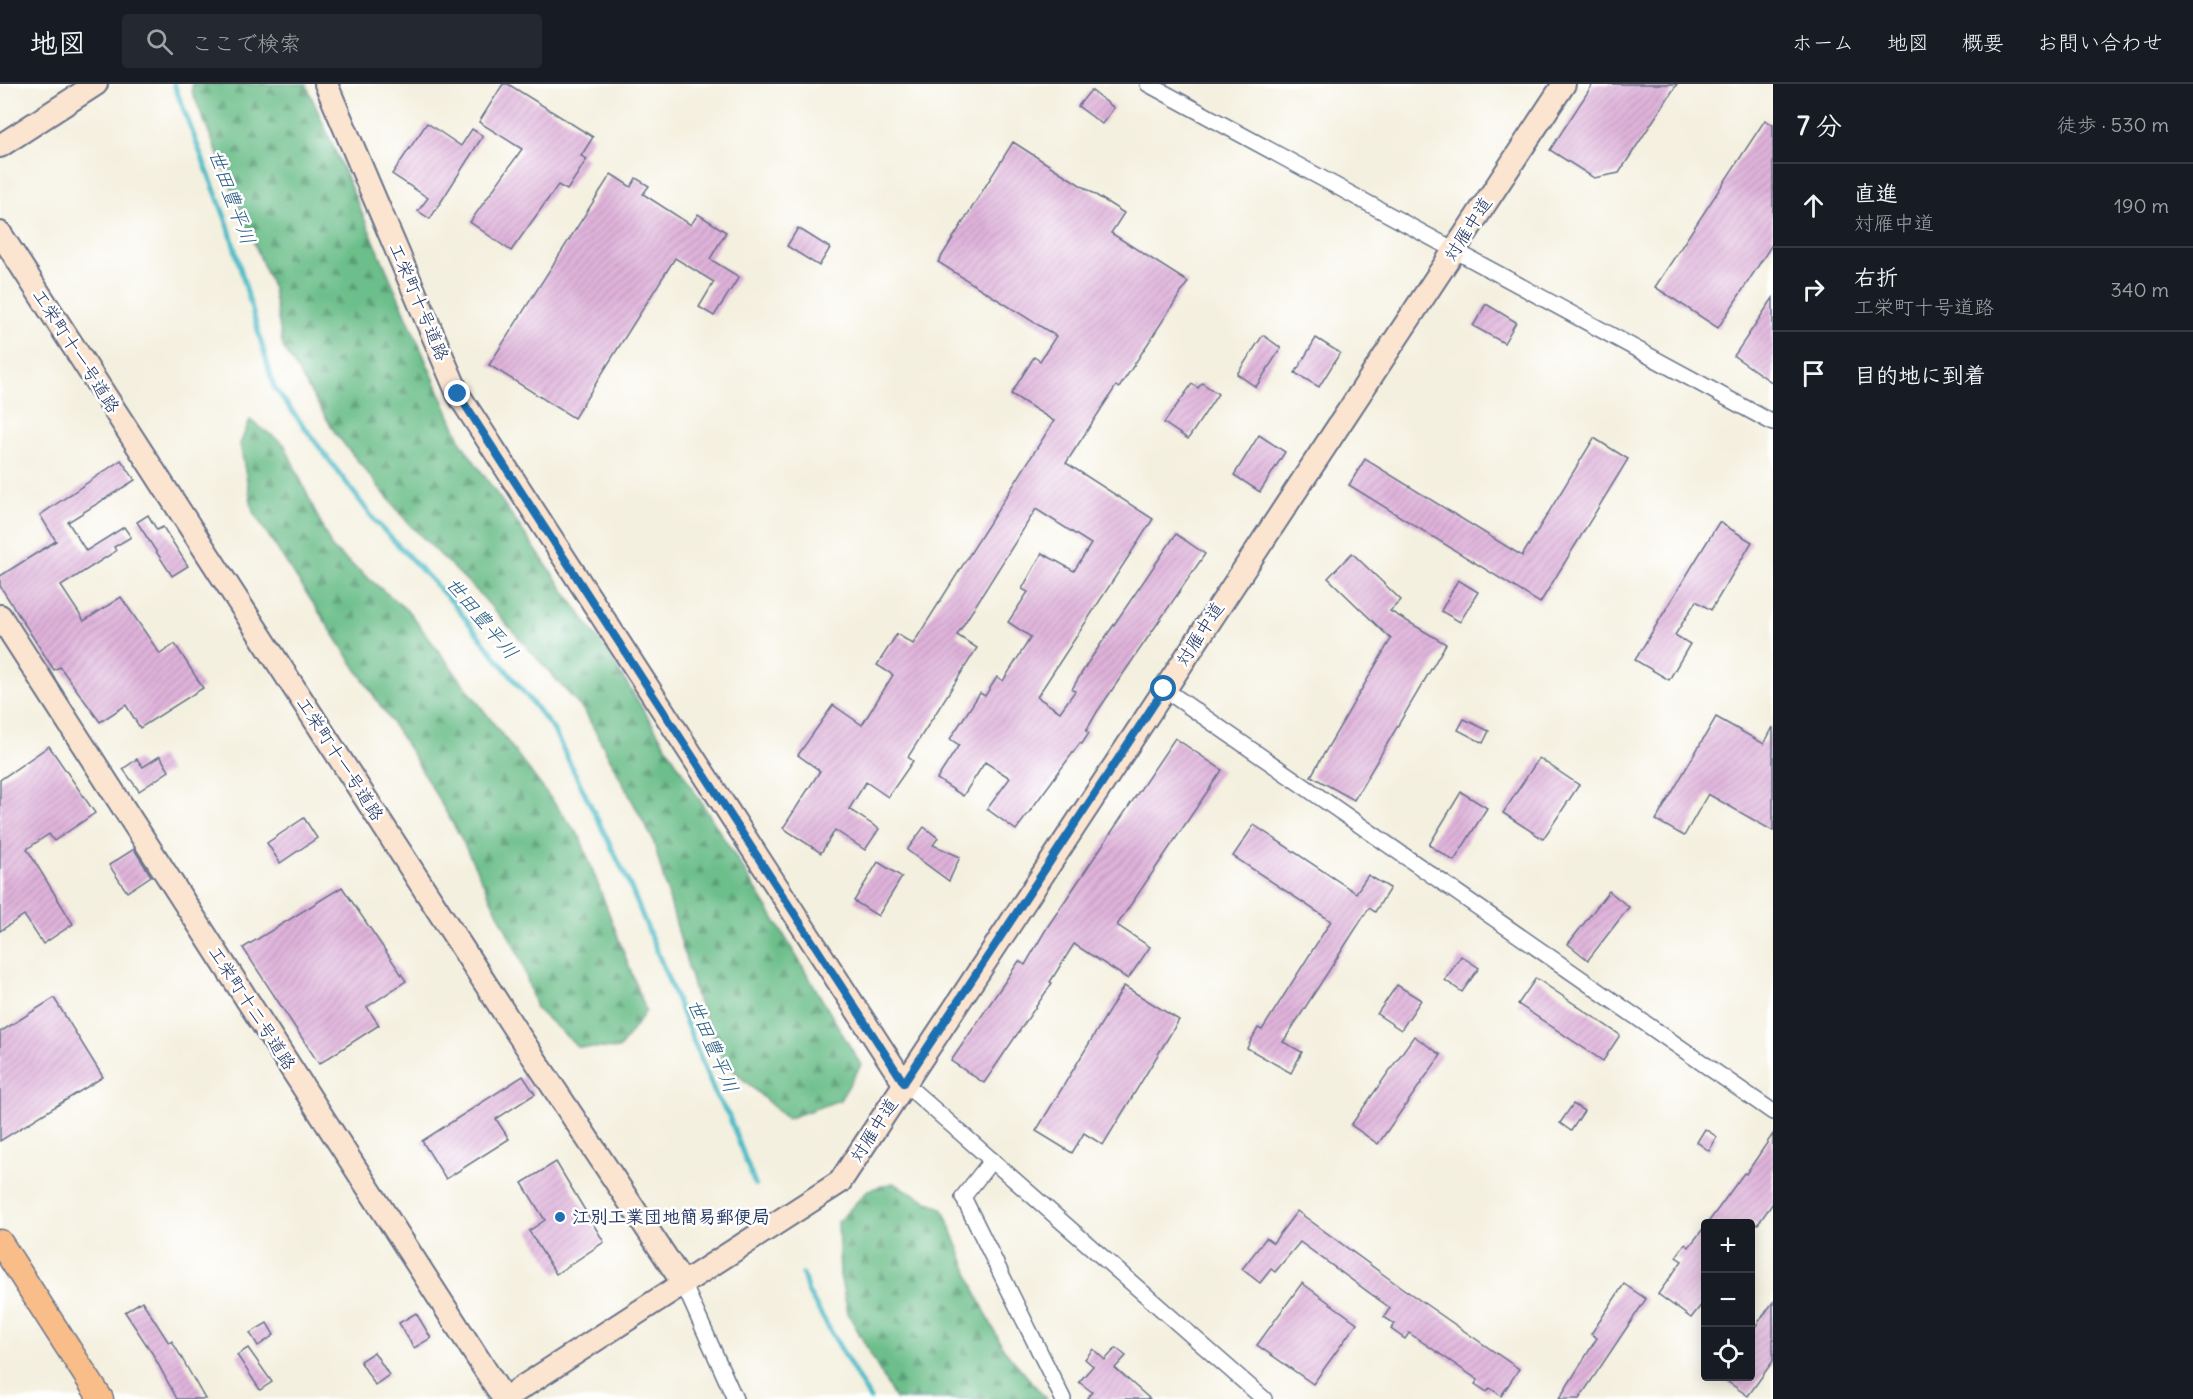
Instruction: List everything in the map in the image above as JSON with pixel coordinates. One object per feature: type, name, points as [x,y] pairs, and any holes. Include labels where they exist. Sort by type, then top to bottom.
[{"type":"main road","points":[[0,1242],[101,1399]]},
{"type":"street","points":[[0,146],[96,84]]},
{"type":"street","name":"工栄町十号道路","points":[[326,84],[458,394],[904,1083]]},
{"type":"street","points":[[1148,84],[1773,423]]},
{"type":"street","name":"対雁中道","points":[[504,1399],[840,1182],[1564,84]]},
{"type":"street","name":"工栄町十一号道路","points":[[0,234],[516,1031],[683,1283]]},
{"type":"street","name":"工栄町十二号道路","points":[[0,616],[504,1399]]},
{"type":"street","points":[[1164,689],[1773,1112]]},
{"type":"street","points":[[904,1083],[1264,1399]]},
{"type":"street","points":[[992,1160],[963,1197],[1063,1399]]},
{"type":"street","points":[[683,1283],[735,1399]]},
{"type":"green space","points":[[192,84],[306,84],[462,444],[609,655],[773,917],[861,1065],[840,1100],[787,1119],[723,1061],[696,996],[653,840],[585,712],[479,593],[409,524],[336,434],[283,347],[273,289],[192,91]]},
{"type":"green space","points":[[250,420],[284,444],[332,548],[409,612],[580,837],[646,1011],[619,1049],[578,1047],[536,1008],[521,960],[460,836],[411,752],[253,512],[240,444]]},
{"type":"green space","points":[[893,1183],[943,1209],[978,1297],[1003,1348],[1046,1399],[895,1399],[848,1313],[840,1275],[838,1222],[868,1190]]},
{"type":"building","points":[[503,84],[508,84],[593,137],[581,156],[587,159],[567,190],[558,185],[511,251],[470,222],[522,149],[479,122]]},
{"type":"building","points":[[1593,84],[1677,84],[1619,173],[1594,178],[1550,150]]},
{"type":"building","points":[[1091,90],[1114,108],[1102,124],[1078,106]]},
{"type":"building","points":[[1765,120],[1773,125],[1773,243],[1718,328],[1655,287]]},
{"type":"building","points":[[427,123],[461,146],[472,129],[483,136],[430,219],[418,211],[428,198],[392,174]]},
{"type":"building","points":[[1013,142],[1124,213],[1111,233],[1188,282],[1119,388],[1116,386],[1066,463],[1153,519],[1037,697],[1060,712],[1075,691],[1072,689],[1087,664],[1176,534],[1205,554],[1097,712],[1086,731],[1089,733],[1082,744],[1080,743],[1016,830],[987,809],[1010,778],[985,762],[963,796],[937,779],[959,745],[950,739],[980,693],[985,696],[997,677],[1003,681],[1031,637],[1008,622],[1028,592],[1022,589],[1042,553],[1074,571],[1091,544],[1036,509],[957,635],[977,648],[908,757],[913,761],[888,797],[866,782],[849,809],[879,829],[865,850],[835,830],[821,853],[783,828],[820,771],[798,755],[833,705],[862,725],[893,675],[877,665],[897,634],[913,644],[1054,421],[1011,394],[1034,357],[1040,361],[1056,336],[938,262]]},
{"type":"building","points":[[611,174],[631,187],[636,178],[649,186],[643,194],[691,225],[698,214],[726,232],[710,259],[739,277],[714,316],[699,307],[714,282],[675,258],[574,418],[489,365]]},
{"type":"building","points":[[798,228],[830,248],[819,266],[787,246]]},
{"type":"building","points":[[1773,298],[1773,383],[1734,356]]},
{"type":"building","points":[[1486,304],[1516,322],[1504,343],[1473,326]]},
{"type":"building","points":[[1263,335],[1281,348],[1256,387],[1237,374]]},
{"type":"building","points":[[1316,338],[1340,353],[1319,387],[1295,373]]},
{"type":"building","points":[[1202,383],[1218,394],[1188,439],[1164,423],[1192,384],[1198,388]]},
{"type":"building","points":[[1259,435],[1285,452],[1260,492],[1234,475]]},
{"type":"building","points":[[1594,438],[1628,459],[1540,603],[1349,485],[1365,459],[1522,556]]},
{"type":"building","points":[[121,460],[135,480],[68,522],[86,551],[124,527],[131,537],[114,547],[116,551],[61,586],[84,621],[121,597],[160,654],[175,644],[203,688],[140,728],[126,705],[100,722],[60,667],[54,670],[0,586],[0,576],[56,541],[40,515]]},
{"type":"building","points":[[148,515],[157,530],[163,527],[188,566],[172,576],[137,522]]},
{"type":"building","points":[[1719,522],[1752,542],[1711,610],[1696,601],[1675,635],[1690,644],[1669,680],[1635,660]]},
{"type":"building","points":[[1352,553],[1401,600],[1390,611],[1446,644],[1354,800],[1311,776],[1391,639],[1328,578]]},
{"type":"building","points":[[1458,580],[1478,592],[1460,622],[1441,611]]},
{"type":"building","points":[[1716,717],[1764,744],[1773,727],[1773,831],[1708,794],[1684,836],[1656,820]]},
{"type":"building","points":[[1464,719],[1489,731],[1483,743],[1458,730]]},
{"type":"building","points":[[1175,738],[1222,770],[1117,925],[1150,947],[1128,979],[1074,944],[1050,982],[1052,983],[984,1083],[951,1061],[1019,961],[1025,965],[1048,926]]},
{"type":"building","points":[[49,746],[95,813],[54,841],[49,834],[27,849],[73,924],[43,944],[24,915],[0,931],[0,780]]},
{"type":"building","points":[[160,756],[169,771],[139,791],[123,769],[137,759],[143,767]]},
{"type":"building","points":[[1539,758],[1579,785],[1543,839],[1503,813]]},
{"type":"building","points":[[1461,792],[1487,808],[1454,861],[1429,845]]},
{"type":"building","points":[[304,818],[317,838],[280,863],[267,843]]},
{"type":"building","points":[[1254,825],[1356,893],[1368,875],[1390,888],[1375,912],[1369,908],[1283,1042],[1302,1052],[1291,1073],[1247,1048],[1258,1028],[1262,1030],[1331,921],[1233,856]]},
{"type":"building","points":[[924,827],[938,838],[933,845],[960,857],[949,881],[907,850]]},
{"type":"building","points":[[134,849],[151,876],[127,892],[109,865]]},
{"type":"building","points":[[878,862],[902,877],[878,916],[854,901]]},
{"type":"building","points":[[342,887],[406,981],[367,1007],[379,1025],[319,1064],[243,948]]},
{"type":"building","points":[[1609,891],[1629,907],[1588,960],[1568,944]]},
{"type":"building","points":[[1461,956],[1479,968],[1462,992],[1445,980]]},
{"type":"building","points":[[1536,978],[1620,1035],[1603,1061],[1518,1004]]},
{"type":"building","points":[[1397,985],[1421,1000],[1401,1030],[1377,1014]]},
{"type":"building","points":[[1124,986],[1179,1020],[1103,1145],[1084,1133],[1072,1153],[1036,1131]]},
{"type":"building","points":[[54,998],[103,1077],[0,1141],[0,1032]]},
{"type":"building","points":[[1414,1036],[1441,1055],[1378,1144],[1351,1125]]},
{"type":"building","points":[[523,1076],[535,1094],[496,1119],[509,1139],[446,1179],[422,1141]]},
{"type":"building","points":[[1573,1104],[1584,1111],[1571,1131],[1560,1123]]},
{"type":"building","points":[[1705,1129],[1717,1137],[1709,1151],[1697,1142]]},
{"type":"building","points":[[1773,1134],[1773,1203],[1758,1224],[1755,1224],[1755,1219],[1711,1219],[1744,1173],[1746,1174]]},
{"type":"building","points":[[556,1162],[604,1242],[556,1274],[529,1231],[545,1220],[522,1183]]},
{"type":"building","points":[[1297,1211],[1395,1283],[1519,1369],[1501,1396],[1490,1388],[1487,1392],[1475,1384],[1478,1380],[1409,1333],[1405,1339],[1391,1329],[1395,1324],[1384,1317],[1390,1308],[1300,1242],[1275,1272],[1271,1269],[1260,1283],[1242,1269],[1266,1238],[1273,1243]]},
{"type":"building","points":[[1701,1231],[1701,1305],[1691,1318],[1658,1294],[1682,1261],[1676,1257],[1685,1244],[1689,1247]]},
{"type":"building","points":[[1302,1283],[1357,1323],[1313,1384],[1257,1345]]},
{"type":"building","points":[[1624,1284],[1646,1299],[1579,1399],[1559,1399],[1597,1338],[1591,1334]]},
{"type":"building","points":[[142,1301],[169,1343],[172,1341],[205,1399],[177,1399],[152,1353],[125,1312]]},
{"type":"building","points":[[1773,1302],[1773,1361],[1748,1396],[1727,1381],[1755,1381],[1755,1327]]},
{"type":"building","points":[[416,1313],[431,1338],[414,1348],[399,1323]]},
{"type":"building","points":[[267,1323],[274,1335],[258,1346],[250,1333]]},
{"type":"building","points":[[248,1348],[272,1382],[260,1390],[237,1355]]},
{"type":"building","points":[[1116,1348],[1126,1356],[1115,1368],[1150,1399],[1086,1399],[1092,1392],[1079,1382],[1093,1366],[1085,1359],[1093,1349],[1105,1360]]},
{"type":"building","points":[[374,1352],[389,1375],[375,1385],[360,1361]]},
{"type":"waterway","name":"世田豊平川","points":[[174,84],[228,225],[274,387],[376,522],[452,602],[553,729],[629,883],[716,1096],[729,1116],[755,1185]]},
{"type":"waterway","name":"世田豊平川","points":[[803,1274],[808,1292],[870,1399]]},
{"type":"place","name":"江別工業団地簡易郵便局","points":[[560,1217]]},
{"type":"route","points":[[458,394],[904,1083],[1164,689]]}]
